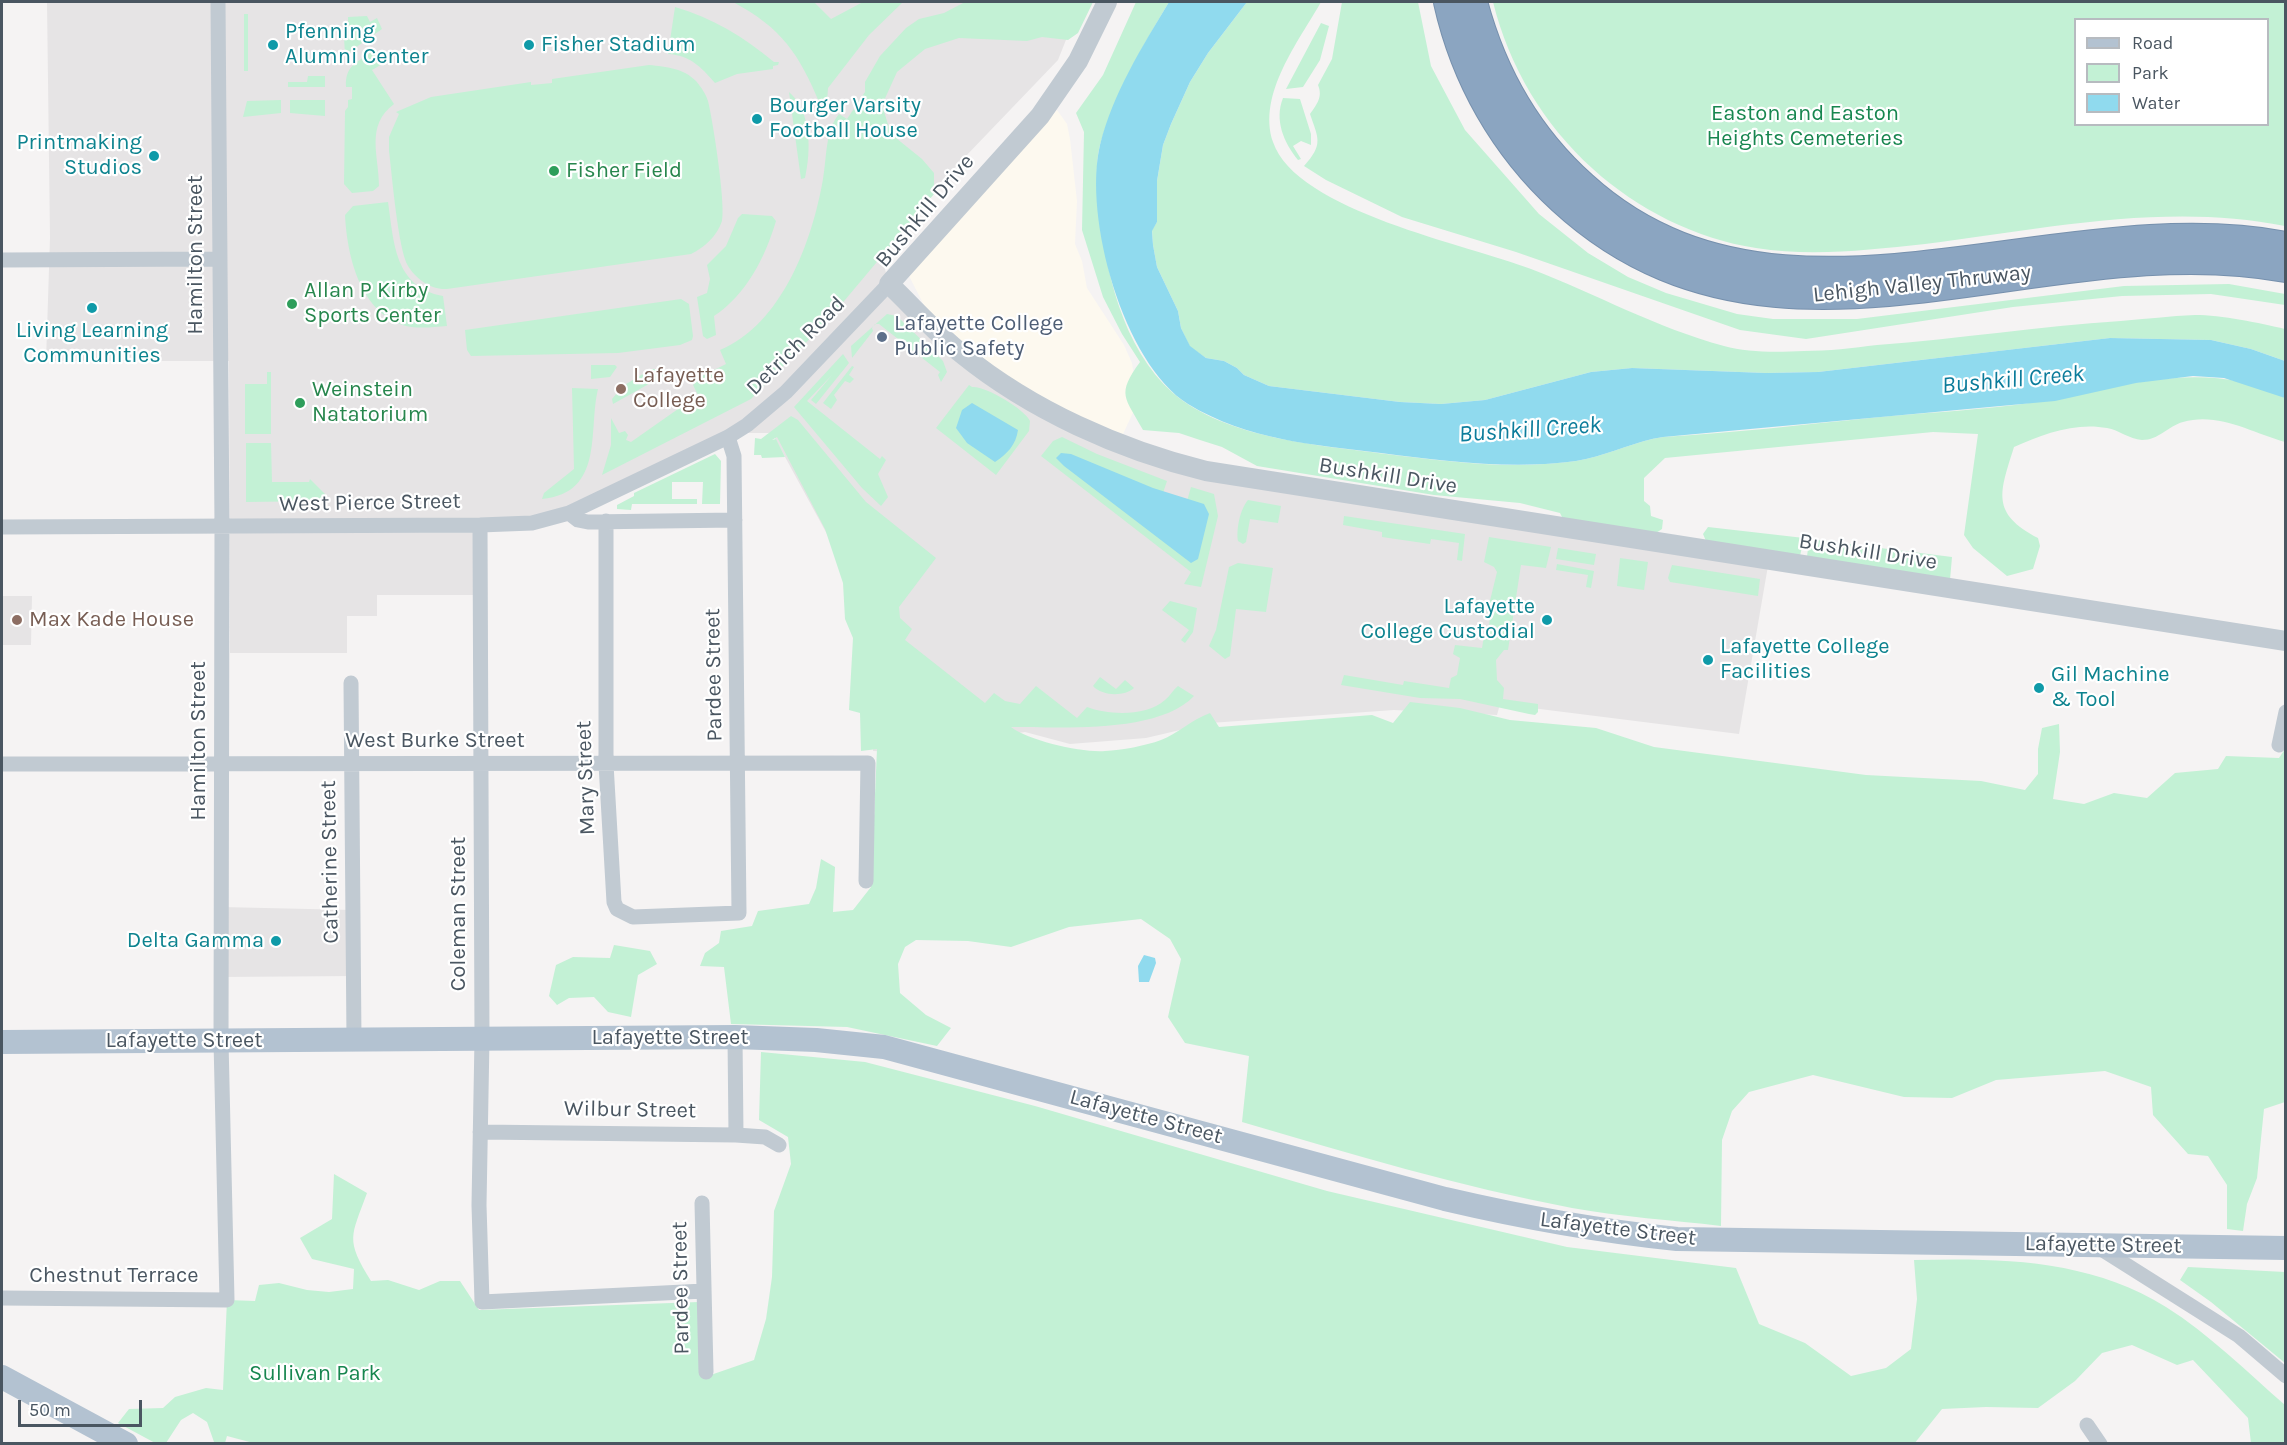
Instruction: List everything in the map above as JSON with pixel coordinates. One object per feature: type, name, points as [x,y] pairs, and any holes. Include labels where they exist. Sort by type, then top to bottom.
[{"type":"highway","name":"Lehigh Valley Thruway","points":[[1448,2],[1464,56],[1486,105],[1500,128],[1535,172],[1572,209],[1612,238],[1654,261],[1700,280],[1755,292],[1825,297],[1880,293],[2143,261],[2225,260],[2286,268]]},
{"type":"highway","name":"Lehigh Valley Thruway","points":[[1473,2],[1487,47],[1508,93],[1553,157],[1588,191],[1625,218],[1707,257],[1750,267],[1824,273],[1877,269],[2142,238],[2216,237],[2286,246]]},
{"type":"main road","name":"Lafayette Street","points":[[2,1042],[735,1038],[816,1040],[884,1047],[1445,1199],[1530,1219],[1604,1232],[1677,1239],[2286,1248]]},
{"type":"main road","points":[[2,1377],[126,1443]]},
{"type":"street","name":"Hamilton Street","points":[[218,2],[222,527],[221,1041],[227,1300]]},
{"type":"street","name":"Bushkill Drive","points":[[1107,2],[1078,61],[1040,116],[889,284],[962,354],[1022,395],[1086,428],[1192,467],[1336,493],[2286,641]]},
{"type":"street","points":[[2,260],[219,260]]},
{"type":"street","name":"Detrich Road","points":[[569,513],[728,437],[747,425],[786,392],[889,284]]},
{"type":"street","name":"Pardee Street","points":[[728,437],[734,456],[739,913]]},
{"type":"street","points":[[569,513],[578,520],[735,519]]},
{"type":"street","name":"West Pierce Street","points":[[2,527],[480,525],[532,523],[569,513]]},
{"type":"street","name":"Mary Street","points":[[606,521],[606,764],[612,890],[617,909],[633,917],[739,913]]},
{"type":"street","name":"Coleman Street","points":[[480,525],[482,1302],[704,1291]]},
{"type":"street","name":"Catherine Street","points":[[351,683],[354,1040]]},
{"type":"street","points":[[2279,745],[2286,712]]},
{"type":"street","name":"West Burke Street","points":[[2,764],[868,763],[866,881]]},
{"type":"street","points":[[735,1038],[736,1135]]},
{"type":"street","name":"Wilbur Street","points":[[480,1132],[736,1135],[765,1137],[778,1145]]},
{"type":"street","name":"Pardee Street","points":[[702,1203],[706,1372]]},
{"type":"street","points":[[2096,1245],[2239,1336],[2286,1376]]},
{"type":"street","name":"Chestnut Terrace","points":[[2,1298],[227,1300]]},
{"type":"street","points":[[2087,1425],[2100,1443]]},
{"type":"shaded area","name":"Lafayette College","points":[[47,2],[1081,2],[1058,60],[941,182],[880,251],[889,284],[991,375],[1172,461],[1769,560],[1739,734],[1500,704],[1497,715],[1394,710],[1210,723],[1146,738],[1070,744],[1025,732],[946,744],[918,753],[873,751],[884,628],[846,569],[772,433],[725,433],[559,510],[536,517],[475,520],[474,595],[377,595],[377,616],[347,616],[347,653],[230,653],[229,361],[46,361],[50,238]]},
{"type":"shaded area","points":[[1057,110],[1067,124],[1070,139],[1077,201],[1075,244],[1082,261],[1087,288],[1124,345],[1132,363],[1138,402],[1123,434],[1092,423],[1013,383],[928,313],[908,274]]},
{"type":"shaded area","name":"Max Kade House","points":[[2,596],[32,596],[31,645],[2,645]]},
{"type":"shaded area","points":[[221,907],[353,910],[354,976],[221,977]]},
{"type":"green space","points":[[733,2],[814,2],[831,19],[863,2],[903,2],[869,35],[828,88],[827,102],[820,104],[804,71],[787,44],[764,22]]},
{"type":"green space","points":[[965,2],[1093,2],[1078,33],[1068,40],[1042,37],[1027,41],[959,38],[925,49],[897,72],[882,105],[891,134],[922,159],[934,173],[934,194],[829,319],[751,399],[602,475],[611,445],[611,418],[619,433],[625,431],[628,435],[626,440],[631,442],[698,395],[693,385],[702,376],[726,364],[720,350],[742,338],[761,321],[777,301],[791,278],[811,229],[823,179],[831,128],[839,114],[847,119],[865,92],[865,82],[880,56],[906,28],[919,19],[944,13]]},
{"type":"green space","points":[[1136,2],[1169,2],[1121,89],[1100,145],[1097,160],[1097,183],[1106,255],[1119,306],[1129,331],[1155,375],[1173,393],[1220,421],[1246,430],[1303,443],[1465,463],[1525,465],[1581,460],[1663,437],[2015,405],[2151,380],[2185,378],[2219,379],[2252,385],[2285,398],[2285,442],[2235,425],[2196,420],[2183,422],[2158,435],[2142,440],[2107,428],[2083,427],[2048,434],[2014,447],[2005,477],[2003,500],[2012,520],[2038,538],[2040,546],[2033,569],[2007,576],[1973,548],[1964,535],[1978,434],[1933,432],[1665,458],[1644,478],[1644,501],[1650,506],[1651,516],[1663,520],[1662,529],[1656,533],[1563,519],[1560,513],[1520,503],[1434,495],[1257,466],[1222,447],[1179,433],[1143,430],[1126,396],[1128,382],[1140,362],[1103,297],[1082,230],[1084,132],[1076,113],[1103,75]]},
{"type":"green space","points":[[1247,2],[1321,2],[1292,51],[1275,87],[1270,124],[1273,142],[1288,166],[1314,188],[1348,206],[1387,222],[1531,269],[1699,339],[1753,351],[1822,350],[2091,323],[2205,315],[2285,329],[2285,361],[2251,349],[2211,340],[2110,338],[1818,372],[1766,373],[1632,368],[1591,372],[1485,400],[1441,404],[1400,402],[1269,386],[1244,375],[1224,361],[1206,358],[1190,347],[1181,328],[1178,311],[1157,267],[1152,230],[1157,222],[1157,181],[1163,145],[1171,124],[1190,82],[1208,53]]},
{"type":"green space","points":[[1342,2],[1418,2],[1431,66],[1465,130],[1539,214],[1588,253],[1628,277],[1666,293],[1737,314],[1773,319],[1857,319],[2124,286],[2229,284],[2285,294],[2285,305],[2211,294],[2122,296],[2013,307],[1806,339],[1740,330],[1516,252],[1402,217],[1326,180],[1304,166],[1317,146],[1317,135],[1310,114],[1320,97],[1318,85],[1332,59]]},
{"type":"green space","name":"Easton and Easton Heights Cemeteries","points":[[1493,2],[2285,2],[2285,226],[2240,219],[2150,217],[2059,225],[1925,244],[1840,252],[1777,251],[1734,244],[1690,230],[1669,220],[1610,184],[1575,152],[1559,133],[1530,93],[1508,49]]},
{"type":"green space","points":[[675,7],[728,29],[774,62],[779,62],[778,65],[773,66],[773,69],[737,74],[715,83],[689,59],[668,54]]},
{"type":"green space","points":[[244,14],[248,14],[248,71],[244,71]]},
{"type":"green space","points":[[367,16],[370,22],[377,18],[382,29],[345,55],[344,37],[348,36],[348,17]]},
{"type":"green space","points":[[1321,23],[1329,26],[1320,60],[1303,87],[1286,89]]},
{"type":"green space","points":[[373,51],[379,61],[388,54],[391,59],[372,70],[394,104],[379,122],[377,131],[379,186],[373,191],[352,193],[344,184],[345,111],[348,107],[348,100],[352,99],[352,87],[346,87],[346,80],[353,65]]},
{"type":"green space","name":"Fisher Field","points":[[649,65],[686,73],[698,83],[708,101],[723,212],[720,226],[706,244],[691,254],[447,289],[430,286],[415,275],[408,266],[401,244],[389,151],[389,137],[399,114],[396,112],[431,97],[531,82],[531,85],[552,83],[552,79]]},
{"type":"green space","points":[[308,76],[325,76],[325,87],[288,87],[288,82],[307,82]]},
{"type":"green space","points":[[789,92],[797,100],[802,110],[808,132],[807,167],[805,178],[801,179]]},
{"type":"green space","points":[[1283,98],[1300,99],[1311,134],[1311,145],[1301,141],[1293,146],[1301,159],[1298,160],[1288,146],[1280,123],[1280,106]]},
{"type":"green space","points":[[281,100],[281,113],[243,117],[247,101]]},
{"type":"green space","points":[[290,100],[325,100],[325,116],[290,113]]},
{"type":"green space","points":[[388,202],[399,261],[415,283],[427,291],[443,296],[447,326],[411,327],[390,319],[377,309],[359,281],[349,248],[345,215],[353,206]]},
{"type":"green space","points":[[742,214],[772,216],[776,221],[753,275],[736,298],[714,316],[716,335],[707,339],[703,336],[697,297],[707,293],[710,279],[707,265],[726,246]]},
{"type":"green space","points":[[681,299],[689,304],[693,336],[692,340],[680,345],[618,353],[471,356],[467,350],[465,330]]},
{"type":"green space","points":[[887,314],[897,316],[943,361],[947,372],[941,382],[938,375],[940,372],[876,324]]},
{"type":"green space","points":[[874,326],[873,331],[852,358],[851,346]]},
{"type":"green space","points":[[843,354],[849,363],[816,404],[811,400],[832,375],[807,401],[880,459],[882,456],[886,460],[878,474],[888,497],[881,506],[862,488],[794,407]]},
{"type":"green space","points":[[591,365],[615,365],[617,367],[610,377],[591,379]]},
{"type":"green space","points":[[852,366],[854,367],[849,375],[854,379],[850,383],[845,381],[834,395],[837,400],[831,409],[823,403]]},
{"type":"green space","points":[[651,369],[662,369],[665,375],[613,404],[612,399],[623,386]]},
{"type":"green space","points":[[267,372],[271,372],[271,434],[245,434],[245,384],[267,384]]},
{"type":"green space","points":[[969,385],[1004,399],[1021,410],[1030,421],[1029,431],[996,475],[936,428]]},
{"type":"green space","points":[[572,388],[598,389],[590,457],[585,472],[576,485],[562,494],[542,499],[544,493],[574,469]]},
{"type":"green space","points":[[791,416],[798,420],[866,502],[936,558],[899,607],[900,618],[912,629],[905,640],[985,703],[994,693],[1005,701],[1020,704],[1036,686],[1077,718],[1087,707],[1116,713],[1148,709],[1165,700],[1178,686],[1194,696],[1178,708],[1157,717],[1133,723],[1081,727],[1011,727],[1030,737],[1056,745],[1095,751],[1141,746],[1167,737],[1210,713],[1219,727],[1372,715],[1393,723],[1410,702],[1460,708],[1510,720],[1596,728],[1654,747],[1866,775],[1981,781],[2025,790],[2038,774],[2038,749],[2042,728],[2059,724],[2060,752],[2053,799],[2084,804],[2114,793],[2147,798],[2175,773],[2218,769],[2226,756],[2279,758],[2285,749],[2285,1102],[2264,1109],[2257,1178],[2247,1204],[2243,1231],[2227,1229],[2227,1185],[2208,1156],[2188,1154],[2153,1115],[2151,1087],[2105,1071],[1996,1080],[1952,1098],[1904,1097],[1813,1075],[1749,1092],[1732,1111],[1722,1140],[1721,1226],[1628,1216],[1530,1200],[1365,1158],[1242,1122],[1249,1056],[1185,1043],[1168,1017],[1181,959],[1170,939],[1141,919],[1069,927],[1011,947],[968,941],[916,940],[905,947],[898,964],[900,993],[926,1015],[951,1028],[937,1046],[847,1027],[731,1024],[724,967],[700,966],[705,953],[719,943],[721,931],[752,926],[758,911],[809,904],[816,888],[821,859],[835,867],[833,912],[853,910],[871,887],[877,749],[861,751],[860,713],[849,710],[853,638],[845,619],[843,583],[825,529],[777,437],[772,440],[776,439],[785,457],[762,458],[761,455],[754,455],[755,438],[761,439]]},
{"type":"green space","points":[[1062,437],[1097,454],[1167,481],[1163,493],[1187,501],[1191,487],[1214,494],[1218,516],[1201,587],[1184,584],[1191,572],[1041,456],[1053,441]]},
{"type":"green space","points":[[246,443],[271,443],[272,482],[309,482],[310,479],[326,495],[326,501],[246,502]]},
{"type":"green space","points":[[715,454],[721,461],[720,504],[702,504],[703,482],[672,482],[672,499],[697,499],[697,504],[632,504],[631,510],[617,509],[617,505],[634,496],[634,493]]},
{"type":"green space","points":[[1248,500],[1281,506],[1278,523],[1250,519],[1246,542],[1243,544],[1238,541],[1238,526]]},
{"type":"green space","points":[[1344,516],[1465,534],[1462,561],[1457,560],[1459,543],[1431,539],[1430,544],[1382,537],[1382,532],[1343,525]]},
{"type":"green space","points":[[1708,527],[1804,538],[1800,556],[1706,541],[1703,534]]},
{"type":"green space","points":[[1489,537],[1551,547],[1546,568],[1521,565],[1508,650],[1504,650],[1496,660],[1497,680],[1504,688],[1503,699],[1538,704],[1538,712],[1535,715],[1460,699],[1420,698],[1341,685],[1344,675],[1403,685],[1404,681],[1449,688],[1451,678],[1457,675],[1460,658],[1453,654],[1455,645],[1482,648],[1484,636],[1488,635],[1490,617],[1487,613],[1497,572],[1494,567],[1484,562]]},
{"type":"green space","points":[[1809,539],[1952,557],[1950,580],[1807,557]]},
{"type":"green space","points":[[1558,548],[1596,554],[1594,565],[1556,559]]},
{"type":"green space","points":[[1620,558],[1648,562],[1644,590],[1617,586]]},
{"type":"green space","points":[[1238,563],[1273,568],[1266,612],[1236,609],[1230,656],[1225,659],[1209,646],[1216,630],[1229,567]]},
{"type":"green space","points":[[1557,564],[1594,571],[1591,588],[1586,587],[1588,575],[1556,570]]},
{"type":"green space","points":[[1672,565],[1760,579],[1758,596],[1670,582],[1668,578]]},
{"type":"green space","points":[[1170,601],[1197,608],[1193,632],[1185,643],[1181,640],[1189,630],[1162,610]]},
{"type":"green space","points":[[1100,677],[1116,689],[1125,680],[1134,688],[1119,694],[1102,692],[1093,686]]},
{"type":"green space","points":[[614,945],[650,951],[657,964],[638,975],[631,1017],[608,1012],[594,997],[569,998],[557,1005],[549,996],[556,965],[573,957],[610,958]]},
{"type":"green space","name":"Sullivan Park","points":[[761,1052],[865,1062],[1035,1106],[1327,1191],[1567,1247],[1736,1268],[1759,1324],[1805,1343],[1851,1376],[1886,1368],[1911,1349],[1917,1299],[1914,1260],[2012,1261],[2076,1271],[2107,1279],[2137,1291],[2166,1307],[2213,1341],[2285,1405],[2286,1443],[2251,1443],[2248,1418],[2193,1360],[2177,1365],[2132,1345],[2102,1353],[2075,1381],[2038,1408],[1942,1409],[1914,1444],[257,1444],[227,1436],[225,1443],[214,1442],[207,1422],[193,1413],[181,1420],[166,1443],[157,1444],[118,1423],[129,1409],[163,1408],[175,1397],[206,1388],[223,1390],[227,1300],[255,1301],[259,1285],[279,1283],[307,1290],[329,1292],[353,1289],[354,1269],[312,1259],[300,1238],[332,1219],[334,1174],[367,1193],[357,1219],[353,1238],[357,1256],[371,1281],[388,1280],[419,1290],[440,1281],[460,1281],[479,1310],[699,1302],[702,1378],[754,1360],[766,1319],[772,1277],[774,1211],[791,1164],[788,1137],[759,1120]]},
{"type":"green space","points":[[2188,1267],[2285,1272],[2285,1363],[2211,1302],[2180,1280]]},
{"type":"water","name":"Bushkill Creek","points":[[1169,2],[1247,2],[1208,53],[1190,82],[1163,145],[1157,181],[1157,222],[1152,231],[1157,267],[1178,311],[1181,328],[1190,346],[1206,358],[1224,361],[1244,375],[1269,386],[1400,402],[1441,404],[1485,400],[1591,372],[1632,368],[1766,373],[1818,372],[2110,338],[2211,340],[2251,349],[2285,361],[2285,398],[2224,378],[2193,376],[2136,383],[2055,401],[1663,437],[1581,460],[1524,465],[1463,462],[1331,447],[1282,439],[1234,426],[1188,404],[1165,384],[1144,356],[1127,323],[1113,286],[1103,248],[1097,210],[1096,175],[1100,145],[1112,107],[1129,71]]},
{"type":"water","points":[[972,403],[1018,430],[1010,449],[995,462],[967,443],[956,428],[962,410]]},
{"type":"water","points":[[1061,453],[1071,454],[1153,488],[1204,504],[1209,514],[1198,559],[1191,563],[1064,466],[1056,458]]},
{"type":"water","points":[[1144,955],[1155,958],[1156,963],[1149,982],[1139,982],[1138,966]]},
{"type":"place","name":"Pfenning Alumni Center","points":[[273,45]]},
{"type":"place","name":"Fisher Stadium","points":[[529,45]]},
{"type":"place","name":"Bourger Varsity Football House","points":[[757,119]]},
{"type":"place","name":"Printmaking Studios","points":[[154,156]]},
{"type":"place","name":"Fisher Field","points":[[554,171]]},
{"type":"place","name":"Allan P Kirby Sports Center","points":[[292,304]]},
{"type":"place","name":"Living Learning Communities","points":[[92,308]]},
{"type":"place","name":"Lafayette College Public Safety","points":[[882,337]]},
{"type":"place","name":"Lafayette College","points":[[621,389]]},
{"type":"place","name":"Weinstein Natatorium","points":[[300,403]]},
{"type":"place","name":"Max Kade House","points":[[17,620]]},
{"type":"place","name":"Lafayette College Custodial","points":[[1547,620]]},
{"type":"place","name":"Lafayette College Facilities","points":[[1708,660]]},
{"type":"place","name":"Gil Machine & Tool","points":[[2039,688]]},
{"type":"place","name":"Delta Gamma","points":[[276,941]]}]
